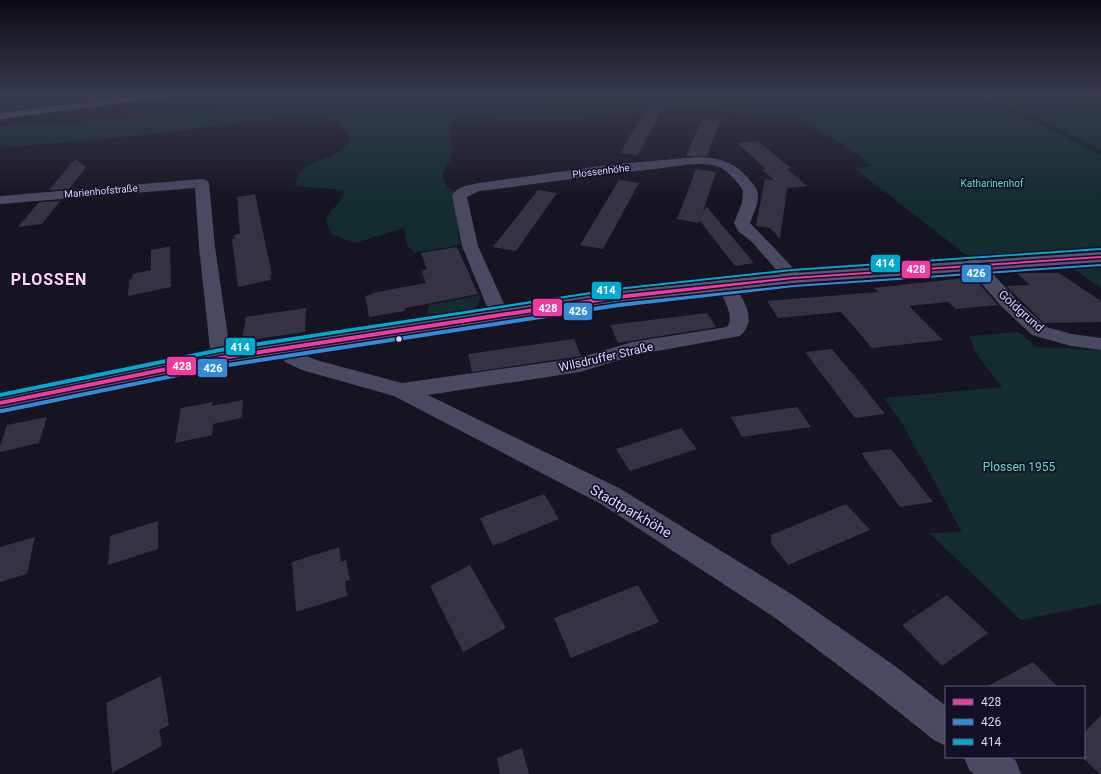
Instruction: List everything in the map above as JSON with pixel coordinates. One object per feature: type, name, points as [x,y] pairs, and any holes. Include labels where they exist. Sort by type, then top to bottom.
[{"type":"main road","points":[[0,403],[221,358],[499,315],[725,284],[974,264],[1101,256]]},
{"type":"street","name":"Plossenhöhe","points":[[499,315],[470,246],[460,195],[479,187],[594,172],[672,163],[700,162],[724,164],[730,168],[750,189],[751,195],[742,223],[744,228],[758,239],[793,278]]},
{"type":"street","name":"Marienhofstraße","points":[[0,200],[202,183],[207,248],[221,358]]},
{"type":"street","name":"Goldgrund","points":[[974,264],[1009,303],[1039,331],[1071,340],[1101,344]]},
{"type":"street","name":"Wilsdruffer Straße","points":[[402,391],[580,365],[632,349],[733,332],[739,329],[739,316],[725,284]]},
{"type":"street","name":"Stadtparkhöhe","points":[[293,347],[292,357],[309,365],[402,391],[610,496],[785,607],[883,678],[945,727]]},
{"type":"street","points":[[983,758],[1003,774]]},
{"type":"green space","name":"Katharinenhof","points":[[0,130],[181,130],[144,135],[0,148]]},
{"type":"green space","name":"Katharinenhof","points":[[345,130],[449,130],[452,152],[449,163],[442,174],[446,186],[458,193],[458,230],[461,245],[414,253],[407,245],[404,228],[355,243],[331,234],[326,218],[341,199],[344,190],[295,186],[301,171],[314,162],[343,149],[348,144],[351,137]]},
{"type":"green space","name":"Katharinenhof","points":[[817,130],[1052,130],[1101,155],[1101,249],[970,258],[854,168],[872,166],[843,144]]},
{"type":"green space","points":[[1061,130],[1101,130],[1101,150]]},
{"type":"green space","points":[[1101,263],[1101,288],[1068,265]]},
{"type":"green space","points":[[481,295],[477,306],[471,312],[426,318],[429,305]]},
{"type":"green space","name":"Plossen 1955","points":[[1018,332],[1037,347],[1101,350],[1101,604],[1021,620],[929,533],[962,532],[902,423],[884,398],[1002,387],[977,355],[969,336]]},
{"type":"building","points":[[633,130],[651,130],[638,155],[620,153]]},
{"type":"building","points":[[697,130],[717,130],[707,156],[686,156]]},
{"type":"building","points":[[758,141],[791,168],[787,169],[807,186],[787,188],[780,239],[770,228],[756,226],[765,179],[774,180],[762,169],[766,169],[737,143]]},
{"type":"building","points":[[75,159],[86,167],[69,189],[49,190]]},
{"type":"building","points":[[696,169],[716,172],[703,211],[707,207],[754,263],[735,266],[700,221],[699,223],[677,219]]},
{"type":"building","points":[[619,180],[639,183],[603,249],[580,245]]},
{"type":"building","points":[[538,190],[557,193],[516,251],[493,247]]},
{"type":"building","points":[[255,194],[272,275],[270,275],[271,280],[238,287],[232,239],[235,239],[234,235],[240,234],[237,197]]},
{"type":"building","points":[[60,201],[42,224],[18,227],[39,202]]},
{"type":"building","points":[[170,246],[171,287],[128,296],[129,280],[132,279],[133,274],[151,270],[151,250]]},
{"type":"building","points":[[457,247],[478,294],[405,308],[405,311],[369,317],[365,296],[373,294],[372,293],[426,283],[421,270],[427,269],[421,253]]},
{"type":"building","points":[[1017,273],[1059,273],[1101,301],[1101,322],[1044,323],[1006,286],[1030,285]]},
{"type":"building","points":[[973,277],[998,305],[956,309],[948,302],[909,306],[943,340],[872,348],[841,312],[778,318],[767,301],[878,292],[874,288]]},
{"type":"building","points":[[306,308],[305,332],[251,340],[242,339],[246,317]]},
{"type":"building","points":[[707,313],[716,327],[618,343],[610,325]]},
{"type":"building","points":[[574,339],[581,356],[472,372],[468,354]]},
{"type":"building","points":[[832,349],[885,414],[855,418],[805,352]]},
{"type":"building","points":[[243,400],[242,418],[213,424],[212,435],[175,443],[181,408],[213,402],[212,406]]},
{"type":"building","points":[[797,407],[811,427],[742,437],[731,417]]},
{"type":"building","points":[[47,417],[39,443],[0,452],[0,446],[7,425]]},
{"type":"building","points":[[681,428],[697,449],[630,471],[616,449]]},
{"type":"building","points":[[891,449],[933,502],[900,507],[861,453]]},
{"type":"building","points":[[544,494],[559,519],[493,546],[480,518]]},
{"type":"building","points":[[846,504],[870,530],[788,565],[771,543],[771,535]]},
{"type":"building","points":[[158,521],[158,549],[108,565],[110,536]]},
{"type":"building","points":[[35,537],[27,574],[0,582],[0,547]]},
{"type":"building","points":[[339,547],[341,562],[346,560],[350,580],[345,581],[347,596],[296,612],[292,562]]},
{"type":"building","points":[[470,565],[506,628],[463,652],[430,586]]},
{"type":"building","points":[[638,585],[659,622],[571,658],[554,618]]},
{"type":"building","points":[[947,595],[988,633],[942,666],[902,625]]},
{"type":"building","points":[[1033,662],[1057,686],[988,686]]},
{"type":"building","points":[[161,676],[169,725],[159,730],[162,746],[112,773],[106,703]]},
{"type":"building","points":[[1101,715],[1101,774],[1084,759],[1085,732]]},
{"type":"building","points":[[522,748],[529,774],[500,774],[497,758]]},
{"type":"transit line","name":"414","points":[[0,395],[220,350],[617,289],[792,270],[1100,249]]},
{"type":"transit line","name":"428","points":[[0,403],[221,358],[618,297],[793,278],[1101,257]]},
{"type":"transit line","name":"426","points":[[2,411],[222,366],[619,305],[794,286],[1101,265]]},
{"type":"district","name":"PLOSSEN","points":[[49,279]]}]
